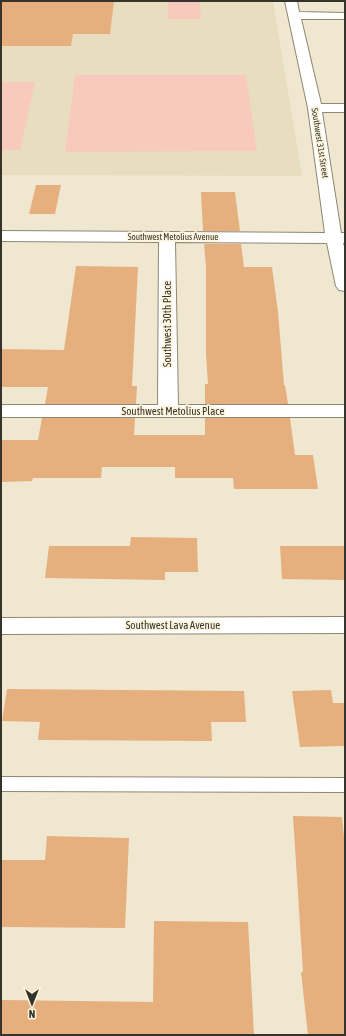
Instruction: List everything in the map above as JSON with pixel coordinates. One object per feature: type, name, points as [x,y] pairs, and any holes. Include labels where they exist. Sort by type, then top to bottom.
[{"type":"street","name":"Southwest 31st Street","points":[[291,1],[315,108],[339,238],[345,286]]},
{"type":"street","points":[[294,15],[345,16]]},
{"type":"street","points":[[315,108],[345,108]]},
{"type":"street","name":"Southwest Metolius Avenue","points":[[1,236],[339,238]]},
{"type":"street","name":"Southwest 30th Place","points":[[167,237],[168,411]]},
{"type":"street","name":"Southwest Metolius Place","points":[[1,410],[345,411]]},
{"type":"street","name":"Southwest Lava Avenue","points":[[1,626],[345,625]]},
{"type":"lane","points":[[1,784],[345,785]]},
{"type":"shaded area","points":[[1,1],[273,1],[302,176],[1,175]]},
{"type":"shaded area","points":[[168,2],[200,2],[201,19],[168,19]]},
{"type":"shaded area","points":[[75,75],[246,75],[257,151],[65,152]]},
{"type":"shaded area","points":[[1,82],[35,82],[20,150],[1,150]]},
{"type":"building","points":[[1,1],[114,1],[110,34],[73,34],[71,46],[1,46]]},
{"type":"building","points":[[36,185],[61,185],[55,214],[29,214]]},
{"type":"building","points":[[201,192],[235,192],[240,231],[203,231]]},
{"type":"building","points":[[204,244],[241,244],[244,267],[272,267],[278,312],[284,385],[288,404],[205,404],[205,384],[208,384],[206,354],[206,267]]},
{"type":"building","points":[[76,266],[138,267],[132,386],[137,386],[136,404],[45,404],[48,387],[1,387],[1,349],[64,350]]},
{"type":"building","points":[[42,418],[135,418],[134,435],[205,435],[205,418],[290,418],[295,455],[313,455],[318,489],[234,489],[233,478],[175,478],[175,467],[102,467],[101,478],[33,478],[32,481],[1,482],[1,440],[38,440]]},
{"type":"building","points":[[131,537],[197,538],[198,572],[165,572],[165,580],[45,578],[49,546],[130,546]]},
{"type":"building","points":[[280,546],[345,546],[345,580],[282,579]]},
{"type":"building","points":[[7,689],[244,691],[246,722],[211,722],[212,741],[38,740],[40,722],[2,721]]},
{"type":"building","points":[[331,690],[333,703],[345,703],[345,746],[300,747],[292,691]]},
{"type":"building","points":[[293,816],[342,817],[345,847],[345,1035],[308,1035],[301,972],[303,972]]},
{"type":"building","points":[[47,836],[129,838],[125,928],[1,927],[1,860],[45,860]]},
{"type":"building","points":[[154,921],[248,922],[254,1035],[1,1035],[1,1000],[153,1002]]}]
